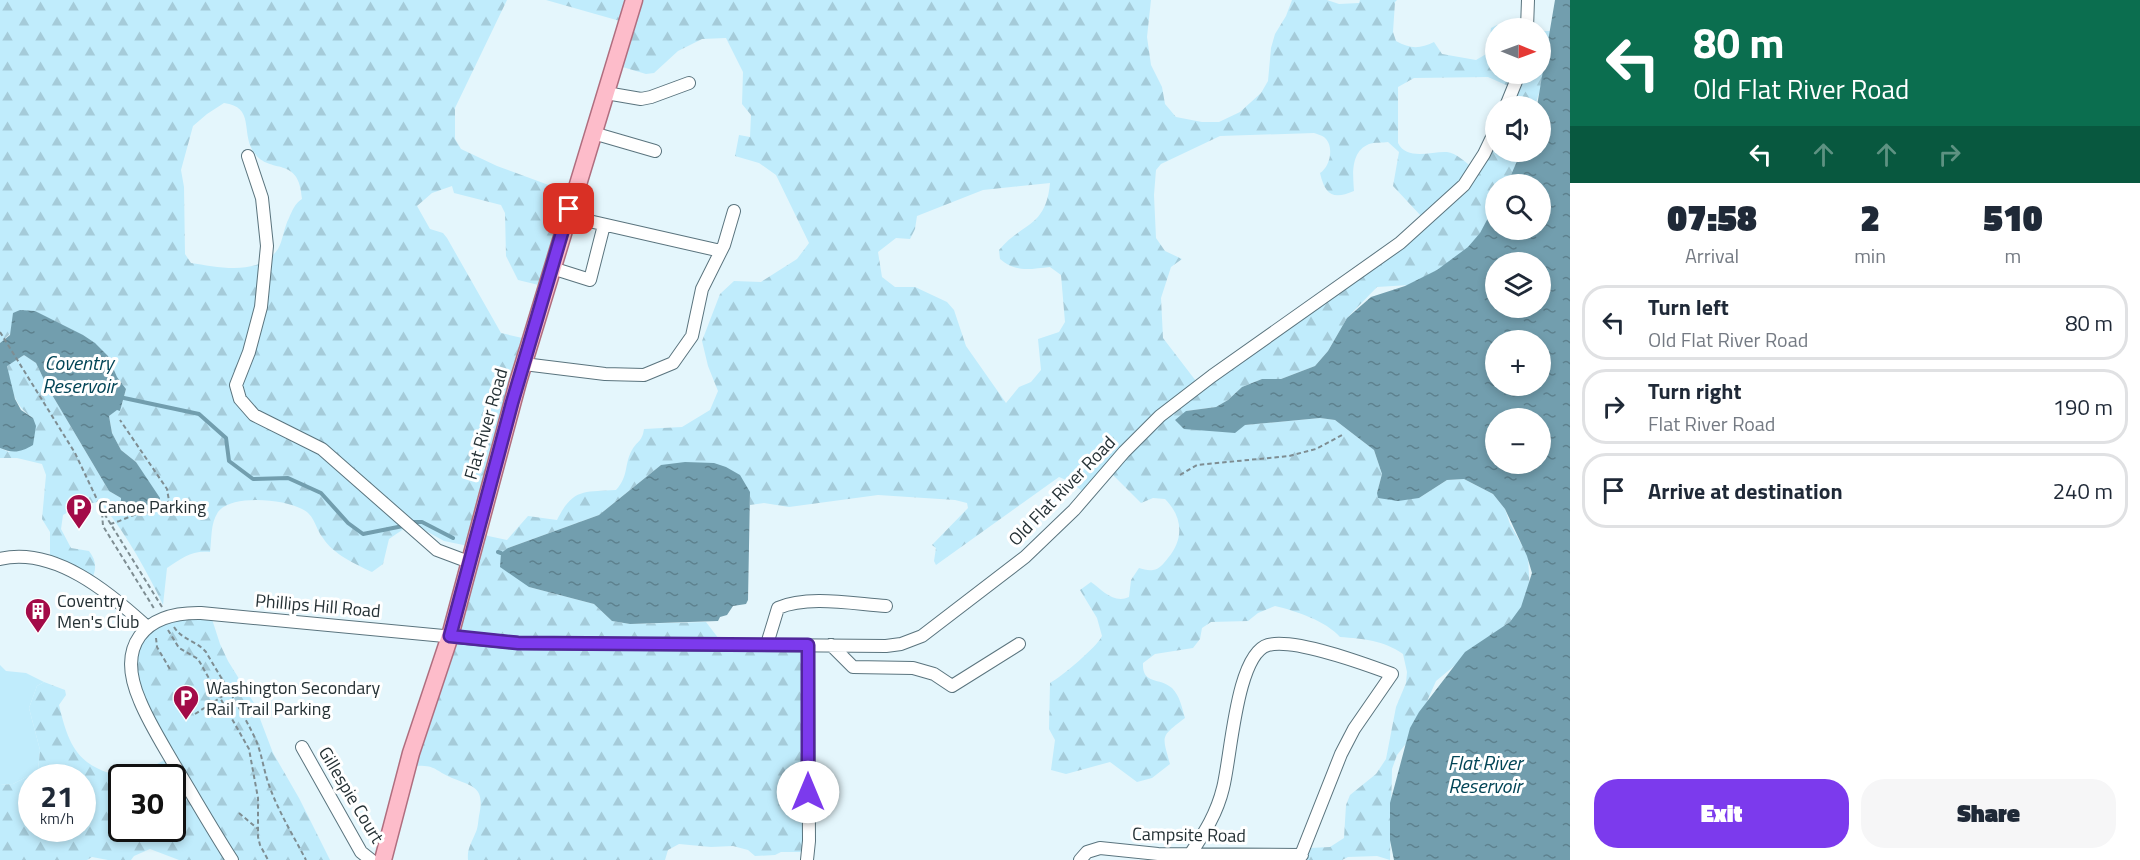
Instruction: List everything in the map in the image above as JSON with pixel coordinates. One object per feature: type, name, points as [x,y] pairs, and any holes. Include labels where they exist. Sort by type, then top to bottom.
[{"type":"main road","name":"Flat River Road","points":[[383,860],[411,753],[450,636],[567,216],[634,0]]},
{"type":"street","points":[[1527,18],[1528,0]]},
{"type":"street","points":[[606,93],[641,99],[689,83]]},
{"type":"street","points":[[593,133],[655,151]]},
{"type":"street","name":"Old Flat River Road","points":[[450,636],[518,643],[886,646],[901,644],[922,636],[1026,557],[1074,510],[1124,452],[1160,416],[1212,376],[1400,243],[1464,184],[1485,152]]},
{"type":"street","points":[[248,156],[262,198],[267,246],[261,307],[249,352],[236,385],[240,399],[254,415],[322,449],[437,550],[469,562]]},
{"type":"street","points":[[524,364],[605,374],[644,375],[673,363],[692,336],[702,289],[721,251],[734,211]]},
{"type":"street","points":[[567,216],[721,251]]},
{"type":"street","points":[[552,268],[591,280],[604,225]]},
{"type":"street","points":[[0,560],[33,558],[61,567],[106,591],[146,626]]},
{"type":"street","points":[[767,644],[778,608],[790,603],[829,602],[886,606]]},
{"type":"street","name":"Phillips Hill Road","points":[[164,618],[183,612],[450,636]]},
{"type":"street","points":[[164,618],[146,626],[138,636],[132,660],[132,675],[140,702],[199,807],[232,860]]},
{"type":"street","points":[[1191,853],[1212,822],[1218,808],[1224,786],[1234,718],[1250,662],[1258,650],[1277,643],[1352,659],[1392,674],[1354,729],[1341,754],[1300,858]]},
{"type":"street","points":[[831,645],[853,667],[913,668],[934,674],[952,687],[1019,644]]},
{"type":"street","points":[[807,860],[809,841],[808,645]]},
{"type":"street","name":"Gillespie Court","points":[[302,747],[361,852],[371,860]]},
{"type":"street","name":"Campsite Road","points":[[1080,860],[1088,852],[1100,848],[1141,853],[1300,858]]},
{"type":"path","points":[[1,333],[75,453],[102,510],[164,618]]},
{"type":"path","points":[[110,524],[134,515],[163,509],[169,501],[167,489],[120,420]]},
{"type":"path","points":[[1180,475],[1197,465],[1289,456],[1316,449],[1344,434]]},
{"type":"path","points":[[102,510],[103,526],[164,618],[181,636],[207,651],[254,736],[272,792],[306,860]]},
{"type":"path","points":[[171,670],[155,643],[156,637],[167,628],[179,648],[198,659],[249,749],[258,798],[260,845],[268,860]]},
{"type":"path","points":[[195,714],[230,692]]},
{"type":"path","points":[[239,813],[258,829]]},
{"type":"green space","points":[[0,0],[507,0],[455,108],[455,139],[461,149],[497,166],[573,194],[547,287],[518,280],[506,256],[505,213],[501,205],[454,193],[452,186],[432,193],[417,206],[430,229],[443,233],[447,238],[501,333],[531,340],[479,534],[507,540],[528,516],[557,520],[568,502],[574,497],[587,492],[616,490],[623,480],[630,455],[641,439],[644,429],[682,427],[710,410],[718,391],[708,366],[702,341],[720,294],[734,281],[761,282],[797,259],[809,243],[776,175],[759,163],[735,156],[739,135],[750,137],[751,115],[742,104],[743,72],[726,38],[702,39],[678,51],[654,73],[646,74],[616,65],[627,23],[546,0],[1151,0],[1147,37],[1151,65],[1162,87],[1165,104],[1176,117],[1202,122],[1219,122],[1240,112],[1261,93],[1268,81],[1271,48],[1275,34],[1292,0],[1327,0],[1339,4],[1359,3],[1360,0],[1397,0],[1393,32],[1396,41],[1415,47],[1434,42],[1442,54],[1476,60],[1485,55],[1485,77],[1414,78],[1398,87],[1398,143],[1407,152],[1420,154],[1447,152],[1472,167],[1485,147],[1485,162],[1517,162],[1511,174],[1485,174],[1485,234],[1441,283],[1377,287],[1347,318],[1328,351],[1315,366],[1281,379],[1262,379],[1242,387],[1216,407],[1186,411],[1245,425],[1320,418],[1335,420],[1374,450],[1382,474],[1377,493],[1419,498],[1447,480],[1464,479],[1493,494],[1505,509],[1510,524],[1528,556],[1530,594],[1528,611],[1471,652],[1436,681],[1421,725],[1397,755],[1392,769],[1390,860],[1377,856],[1348,857],[1342,860],[1299,860],[1310,848],[1330,847],[1344,838],[1346,805],[1350,795],[1376,774],[1386,759],[1396,707],[1406,683],[1407,672],[1403,654],[1396,649],[1381,643],[1340,637],[1319,621],[1275,606],[1258,613],[1248,621],[1211,622],[1202,628],[1200,639],[1193,648],[1155,654],[1143,663],[1143,670],[1148,678],[1167,685],[1175,691],[1185,718],[1165,737],[1165,747],[1170,764],[1152,778],[1137,782],[1110,762],[1066,774],[1051,770],[1055,740],[1049,729],[1050,683],[1078,661],[1102,636],[1097,618],[1080,590],[1091,582],[1113,597],[1124,599],[1129,597],[1131,580],[1139,568],[1153,570],[1163,564],[1173,551],[1179,536],[1175,513],[1165,499],[1153,498],[1141,503],[1111,473],[1087,496],[1073,483],[1059,477],[936,565],[934,561],[936,548],[932,545],[968,508],[967,503],[955,500],[878,495],[789,507],[764,503],[750,505],[750,492],[661,465],[599,515],[508,548],[529,587],[594,604],[612,621],[630,624],[706,622],[722,643],[810,646],[807,852],[781,852],[775,855],[755,856],[748,850],[733,846],[711,847],[679,844],[668,850],[665,860],[468,860],[481,807],[479,794],[472,787],[427,766],[413,766],[473,547],[444,541],[419,527],[408,526],[389,539],[383,564],[372,572],[332,549],[320,534],[310,515],[302,509],[271,501],[234,503],[225,506],[215,517],[210,552],[192,554],[167,568],[163,605],[134,551],[100,502],[83,504],[63,515],[61,529],[71,548],[89,551],[92,555],[95,566],[90,582],[50,562],[50,532],[42,519],[46,475],[42,464],[17,458],[0,458],[0,448],[9,452],[33,418],[17,402],[7,365],[24,355],[36,363],[48,388],[109,491],[121,498],[126,509],[133,506],[159,504],[136,462],[121,450],[112,433],[109,416],[117,409],[120,411],[126,389],[117,377],[108,356],[35,311],[0,343]],"holes":[[[224,103],[234,105],[244,115],[253,151],[267,163],[289,170],[300,185],[302,199],[297,203],[287,222],[278,249],[260,264],[225,268],[191,263],[185,254],[184,187],[181,170],[193,126]],[[1314,133],[1323,136],[1329,146],[1329,161],[1320,173],[1327,191],[1335,195],[1354,191],[1354,164],[1358,152],[1371,143],[1388,142],[1399,152],[1393,186],[1422,217],[1401,244],[1199,385],[1163,338],[1161,298],[1171,267],[1182,259],[1165,251],[1156,238],[1154,195],[1156,170],[1161,164],[1220,136]],[[1050,183],[1048,198],[1038,217],[999,250],[1000,259],[1012,266],[1030,269],[1050,267],[1061,275],[1065,322],[1059,332],[1038,339],[1041,370],[1031,382],[1019,387],[1006,403],[966,346],[954,310],[947,302],[915,287],[895,287],[882,277],[878,252],[896,238],[910,239],[915,229],[917,216],[983,190]]]},
{"type":"green space","points":[[1504,84],[1542,84],[1538,96],[1512,96],[1515,89]]},
{"type":"green space","points":[[170,616],[211,616],[228,661],[254,703],[273,753],[330,860],[179,860],[150,849],[134,856],[131,860],[92,857],[87,860],[0,860],[0,785],[18,781],[18,842],[96,842],[96,767],[108,772],[108,842],[186,842],[186,764],[157,764],[170,757],[133,676],[140,636]]},
{"type":"green space","points":[[0,665],[6,671],[26,673],[44,682],[37,686],[29,708],[40,750],[39,764],[18,764],[18,781],[0,785]]},
{"type":"green space","points":[[44,682],[65,690],[66,695],[59,705],[65,728],[74,747],[91,764],[39,764],[40,750],[29,708],[37,686]]},
{"type":"water","name":"Flat River Reservoir","points":[[1555,0],[1570,0],[1570,860],[1394,860],[1390,840],[1390,803],[1410,728],[1419,712],[1465,652],[1510,622],[1521,607],[1532,573],[1527,556],[1505,509],[1493,494],[1464,479],[1447,480],[1419,498],[1398,501],[1378,498],[1377,493],[1382,474],[1374,450],[1335,420],[1320,418],[1245,425],[1235,433],[1184,429],[1175,420],[1186,411],[1216,407],[1242,387],[1262,379],[1281,379],[1315,366],[1328,351],[1347,318],[1371,297],[1405,286],[1437,270],[1468,247],[1485,224],[1485,240],[1551,240],[1551,174],[1511,174],[1517,162],[1551,162],[1551,96],[1539,96],[1541,84],[1551,84],[1551,24]]},
{"type":"water","name":"Coventry Reservoir","points":[[20,310],[35,311],[83,335],[108,356],[117,377],[126,389],[120,411],[117,410],[109,416],[112,433],[121,450],[136,462],[160,498],[159,504],[133,506],[126,509],[121,505],[121,498],[109,491],[48,388],[36,363],[24,355],[7,366],[15,399],[21,410],[33,418],[36,426],[33,445],[17,451],[0,448],[0,343],[10,335],[13,313]]},
{"type":"water","points":[[685,462],[714,463],[726,467],[740,475],[750,492],[748,600],[746,604],[733,606],[727,615],[720,617],[718,621],[630,624],[612,621],[594,604],[529,587],[500,567],[501,553],[508,548],[599,515],[661,465]]},
{"type":"waterway","points":[[124,398],[199,414],[226,438],[229,461],[253,479],[288,478],[321,493],[348,523],[363,534],[403,526]]},
{"type":"waterway","points":[[412,522],[422,522],[453,538]]},
{"type":"place","name":"Canoe Parking","points":[[79,530]]},
{"type":"place","name":"Coventry Men's Club","points":[[38,634]]},
{"type":"place","name":"Washington Secondary Rail Trail Parking","points":[[186,721]]},
{"type":"route","points":[[569,209],[512,403],[450,636],[518,643],[808,645],[808,792]]}]
